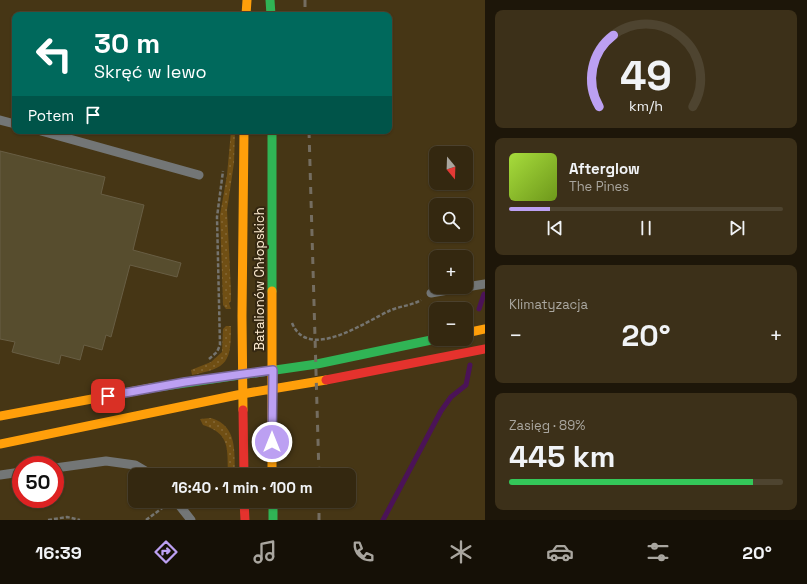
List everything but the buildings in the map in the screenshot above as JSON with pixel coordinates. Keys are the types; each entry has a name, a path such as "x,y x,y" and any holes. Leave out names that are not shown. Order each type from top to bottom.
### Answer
{"main road":[{"path":"246,12 247,0"},
{"path":"270,0 271,12"},
{"name":"Batalionów Chłopskich","path":"244,134 242,374 244,468"},
{"name":"Batalionów Chłopskich","path":"272,134 272,468"},
{"path":"473,332 485,329"},
{"path":"0,416 242,374 324,362 429,340"},
{"path":"0,444 242,394 318,382 485,349"},
{"path":"244,508 245,520"},
{"path":"273,508 273,520"}],"lane":[{"path":"0,120 12,123"},
{"path":"52,134 199,175"},
{"path":"473,286 485,284"},
{"path":"64,467 106,461 135,465 140,468"},
{"path":"0,475 12,473"},
{"path":"182,508 191,520"}],"path":[{"path":"205,360 210,359 217,352 220,345 217,217 224,168"},
{"path":"289,318 294,330 305,338 315,340 327,339 339,335 391,310 414,304 429,294"},
{"path":"146,520 163,508"},
{"path":"48,520 67,517 80,520"}],"shaded area":[{"path":"231,134 235,134 234,163 227,210 231,291 231,301 229,303 231,309 226,309 223,305 220,215 227,175"},
{"path":"226,326 231,326 231,338 230,348 225,361 220,366 213,369 192,375 191,370 211,362 222,352 223,329"},
{"path":"211,418 220,422 226,427 233,441 235,468 228,468 227,450 223,438 219,433 203,425 200,419"}],"waterway":[{"path":"479,309 484,294"},
{"path":"383,520 441,411 451,397 466,385 470,365"}],"railway":[{"path":"305,0 305,12"},
{"path":"309,134 319,468"},
{"path":"319,508 319,520"}],"traffic: fast":[{"path":"270,0 271,12"},
{"path":"272,134 272,291"},
{"path":"151,388 317,364 429,340"},
{"path":"273,508 273,520"}],"traffic: slow":[{"path":"246,12 247,0"},
{"path":"243,410 242,316 244,134"},
{"path":"272,291 272,468"},
{"path":"473,332 485,329"},
{"path":"0,444 242,394 326,380"},
{"path":"0,416 151,388"}],"traffic: jam":[{"path":"326,380 485,349"},
{"path":"243,410 244,468"},
{"path":"244,508 245,520"}],"route":[{"path":"108,396 185,382 273,370 272,442"}]}
